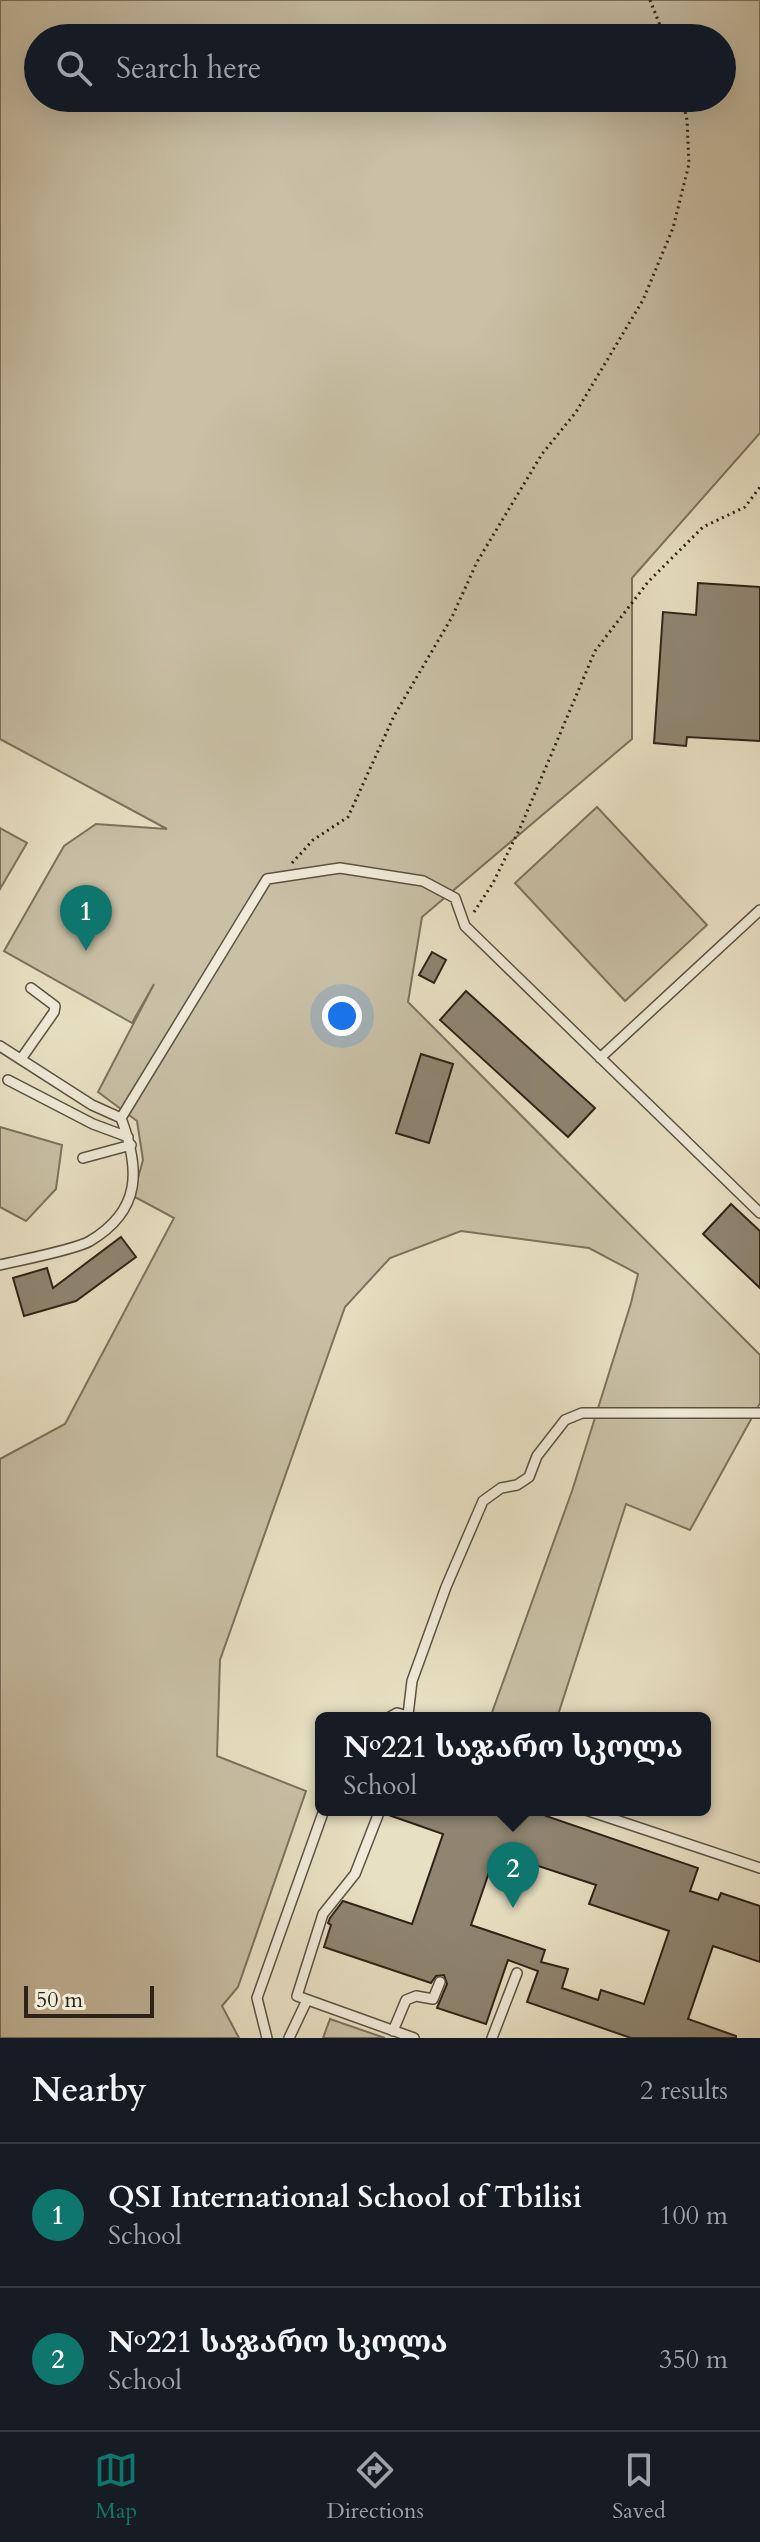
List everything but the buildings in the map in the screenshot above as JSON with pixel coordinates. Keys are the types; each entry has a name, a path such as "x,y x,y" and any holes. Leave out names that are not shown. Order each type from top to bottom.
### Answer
{"lane":[{"path":"121,1118 267,879 340,868 423,881 455,898 465,926 760,1213"},
{"path":"600,1058 760,910"},
{"path":"21,1059 55,1006 31,988"},
{"path":"0,1046 92,1105 121,1118 135,1164 126,1212 89,1242 0,1265"},
{"path":"8,1080 130,1141"},
{"path":"83,1158 130,1141"},
{"path":"411,1712 412,1681 446,1587 483,1501 501,1488 517,1485 529,1477 537,1456 565,1420 582,1413 760,1413"},
{"path":"267,2038 257,1998 322,1816"},
{"path":"378,1816 355,1874 323,1914 297,1992 299,1998 414,2038"},
{"path":"604,1816 760,1868"},
{"path":"492,2038 517,1973"},
{"path":"393,2031 400,2008 406,2000 416,1996 433,1999 440,1982"},
{"path":"289,2038 307,2000"}],"path":[{"path":"650,0 659,24"},
{"path":"290,865 313,840 348,817 394,716 452,617 477,562 542,454 583,401 643,300 673,228 689,164 685,112"},
{"path":"465,926 493,883 521,826 595,651 648,582 703,527 745,507 760,487"}],"shaded area":[{"path":"0,0 760,0 760,433 632,578 632,739 422,917 408,1002 760,1355 760,1403 690,1530 626,1504 559,1712 492,1712 572,1491 638,1274 589,1248 461,1231 390,1258 345,1307 220,1660 217,1756 306,1791 238,1987 222,2006 239,2038 0,2038 0,1459 65,1424 174,1218 133,1196 143,1160 137,1121 98,1092 154,984 132,1023 4,951 64,846 96,824 167,829 0,739"},
{"path":"597,807 707,925 625,1001 515,883"},
{"path":"0,828 27,843 0,889"},
{"path":"0,1127 62,1145 56,1189 26,1221 0,1207"},
{"path":"330,2019 385,2038 323,2038"}],"place":[{"name":"QSI International School of Tbilisi","path":"86,951"},
{"name":"№221 საჯარო სკოლა","path":"513,1908"}]}
